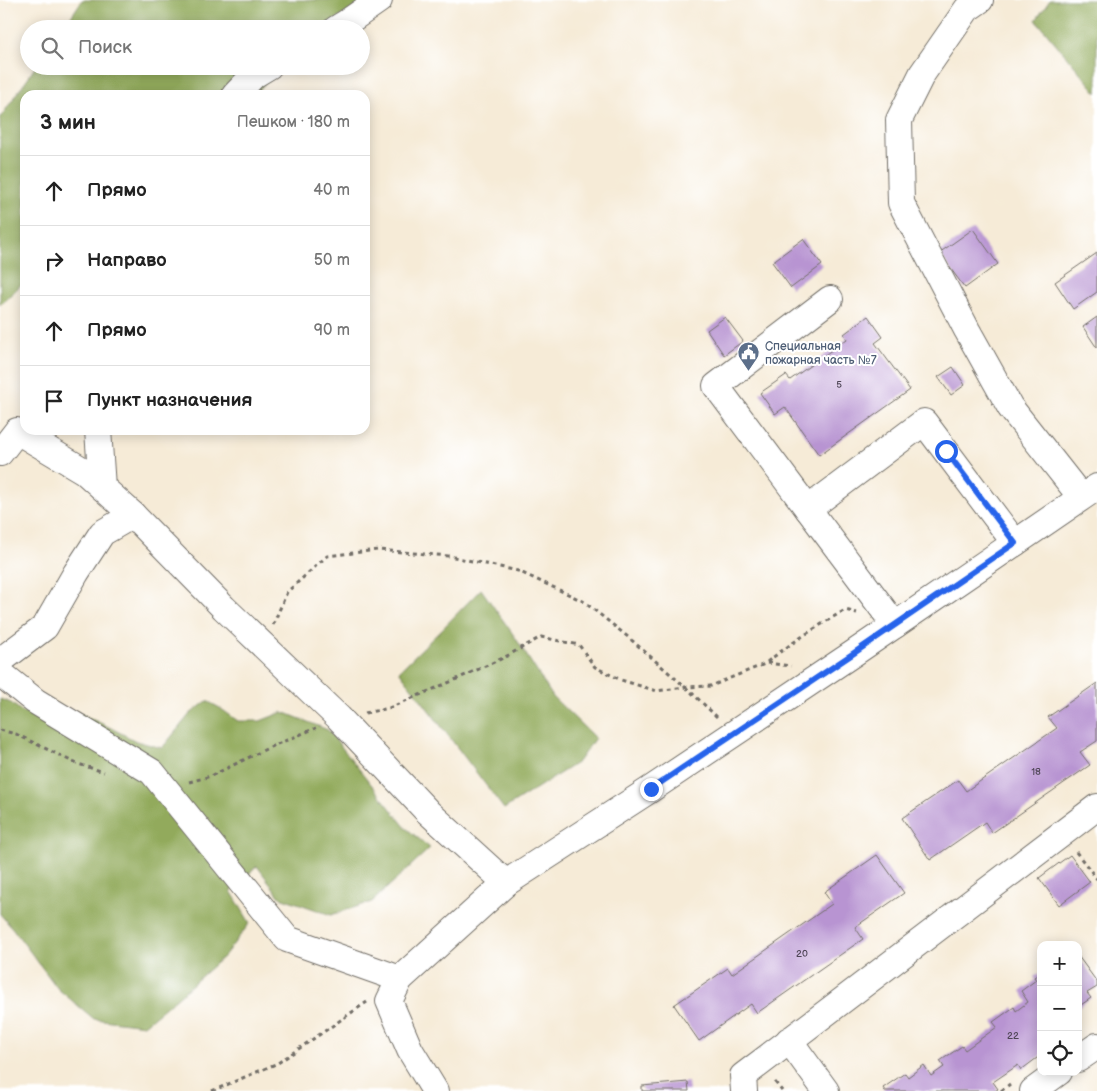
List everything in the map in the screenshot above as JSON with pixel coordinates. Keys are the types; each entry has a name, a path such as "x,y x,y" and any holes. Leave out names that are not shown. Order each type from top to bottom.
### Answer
{"lane":[{"path":"350,20 379,0"},
{"path":"435,1091 410,1050 389,1001 400,979 506,883 734,733 1089,492 1010,407 967,330 901,203 900,120 922,74 967,9 980,0"},
{"path":"240,90 256,75"},
{"path":"830,299 716,386 895,625"},
{"path":"808,509 924,422 1015,543"},
{"path":"0,453 17,431 20,433"},
{"path":"24,435 84,471 133,515 224,608 339,718 428,812 506,883"},
{"path":"98,435 102,487"},
{"path":"0,661 45,627 102,532 133,515"},
{"path":"0,673 35,701 152,772 288,939 400,979"},
{"path":"744,1091 743,1076 1097,807"},
{"path":"789,1040 826,1091"},
{"path":"1082,1056 1097,1046"},
{"path":"1033,1091 1054,1076"}],"path":[{"path":"264,646 287,592 327,556 378,550 449,556 518,571 583,601 628,637 734,733"},
{"path":"166,790 211,776 270,747 339,718 389,708 505,657 542,637 579,645 595,667 621,680 657,691 711,686 767,663 827,620 845,610 859,614"},
{"path":"767,663 797,667"},
{"path":"0,730 16,734 75,763 110,774"},
{"path":"1062,833 1097,879"},
{"path":"212,1091 278,1063 368,1002"}],"green space":[{"path":"82,0 367,0 336,20 69,20"},
{"path":"1050,0 1097,0 1097,93 1036,20"},
{"path":"30,75 272,75 259,90 20,90 20,286 0,305 0,118"},
{"path":"481,589 515,637 553,697 595,738 578,762 504,809 399,671"},
{"path":"0,699 11,703 24,713 32,705 77,712 136,741 162,748 190,714 207,701 238,721 260,721 283,712 328,730 406,828 430,848 372,902 331,915 280,897 257,866 231,891 250,923 224,956 144,1025 94,1019 58,989 0,914"}],"building":[{"path":"973,229 998,264 965,288 939,253"},
{"path":"803,239 822,265 791,288 772,262"},
{"path":"1097,253 1097,292 1073,309 1055,282"},
{"path":"868,316 883,337 875,343 910,390 819,455 785,407 775,414 760,393 786,375 790,380 847,339 844,334"},
{"path":"725,317 743,341 724,355 707,330"},
{"path":"1097,317 1097,348 1083,327"},
{"path":"953,367 965,385 951,395 938,377"},
{"path":"1097,683 1097,741 1080,752 1090,765 992,833 985,822 930,860 902,818 958,780 966,791 1057,728 1048,717"},
{"path":"877,855 904,893 855,927 863,939 757,1013 751,1004 699,1041 674,1005 728,968 732,974 832,904 824,892"},
{"path":"1070,855 1090,882 1059,905 1039,878"},
{"path":"1082,961 1097,982 1097,987 1087,993 1091,998 1082,1004"},
{"path":"1037,975 1037,1058 1021,1070 1018,1065 993,1082 998,1089 995,1091 885,1091 883,1088 905,1073 908,1077 924,1065 931,1076 944,1067 940,1061 962,1046 965,1050 997,1027 993,1022 1014,1007 1016,1011 1028,1002 1021,991 1036,980 1034,977"},
{"path":"688,1082 689,1091 642,1091 642,1086"}],"place":[{"name":"Специальная пожарная часть №7","path":"749,372"}],"route":[{"path":"651,789 1015,543 946,451"}]}
